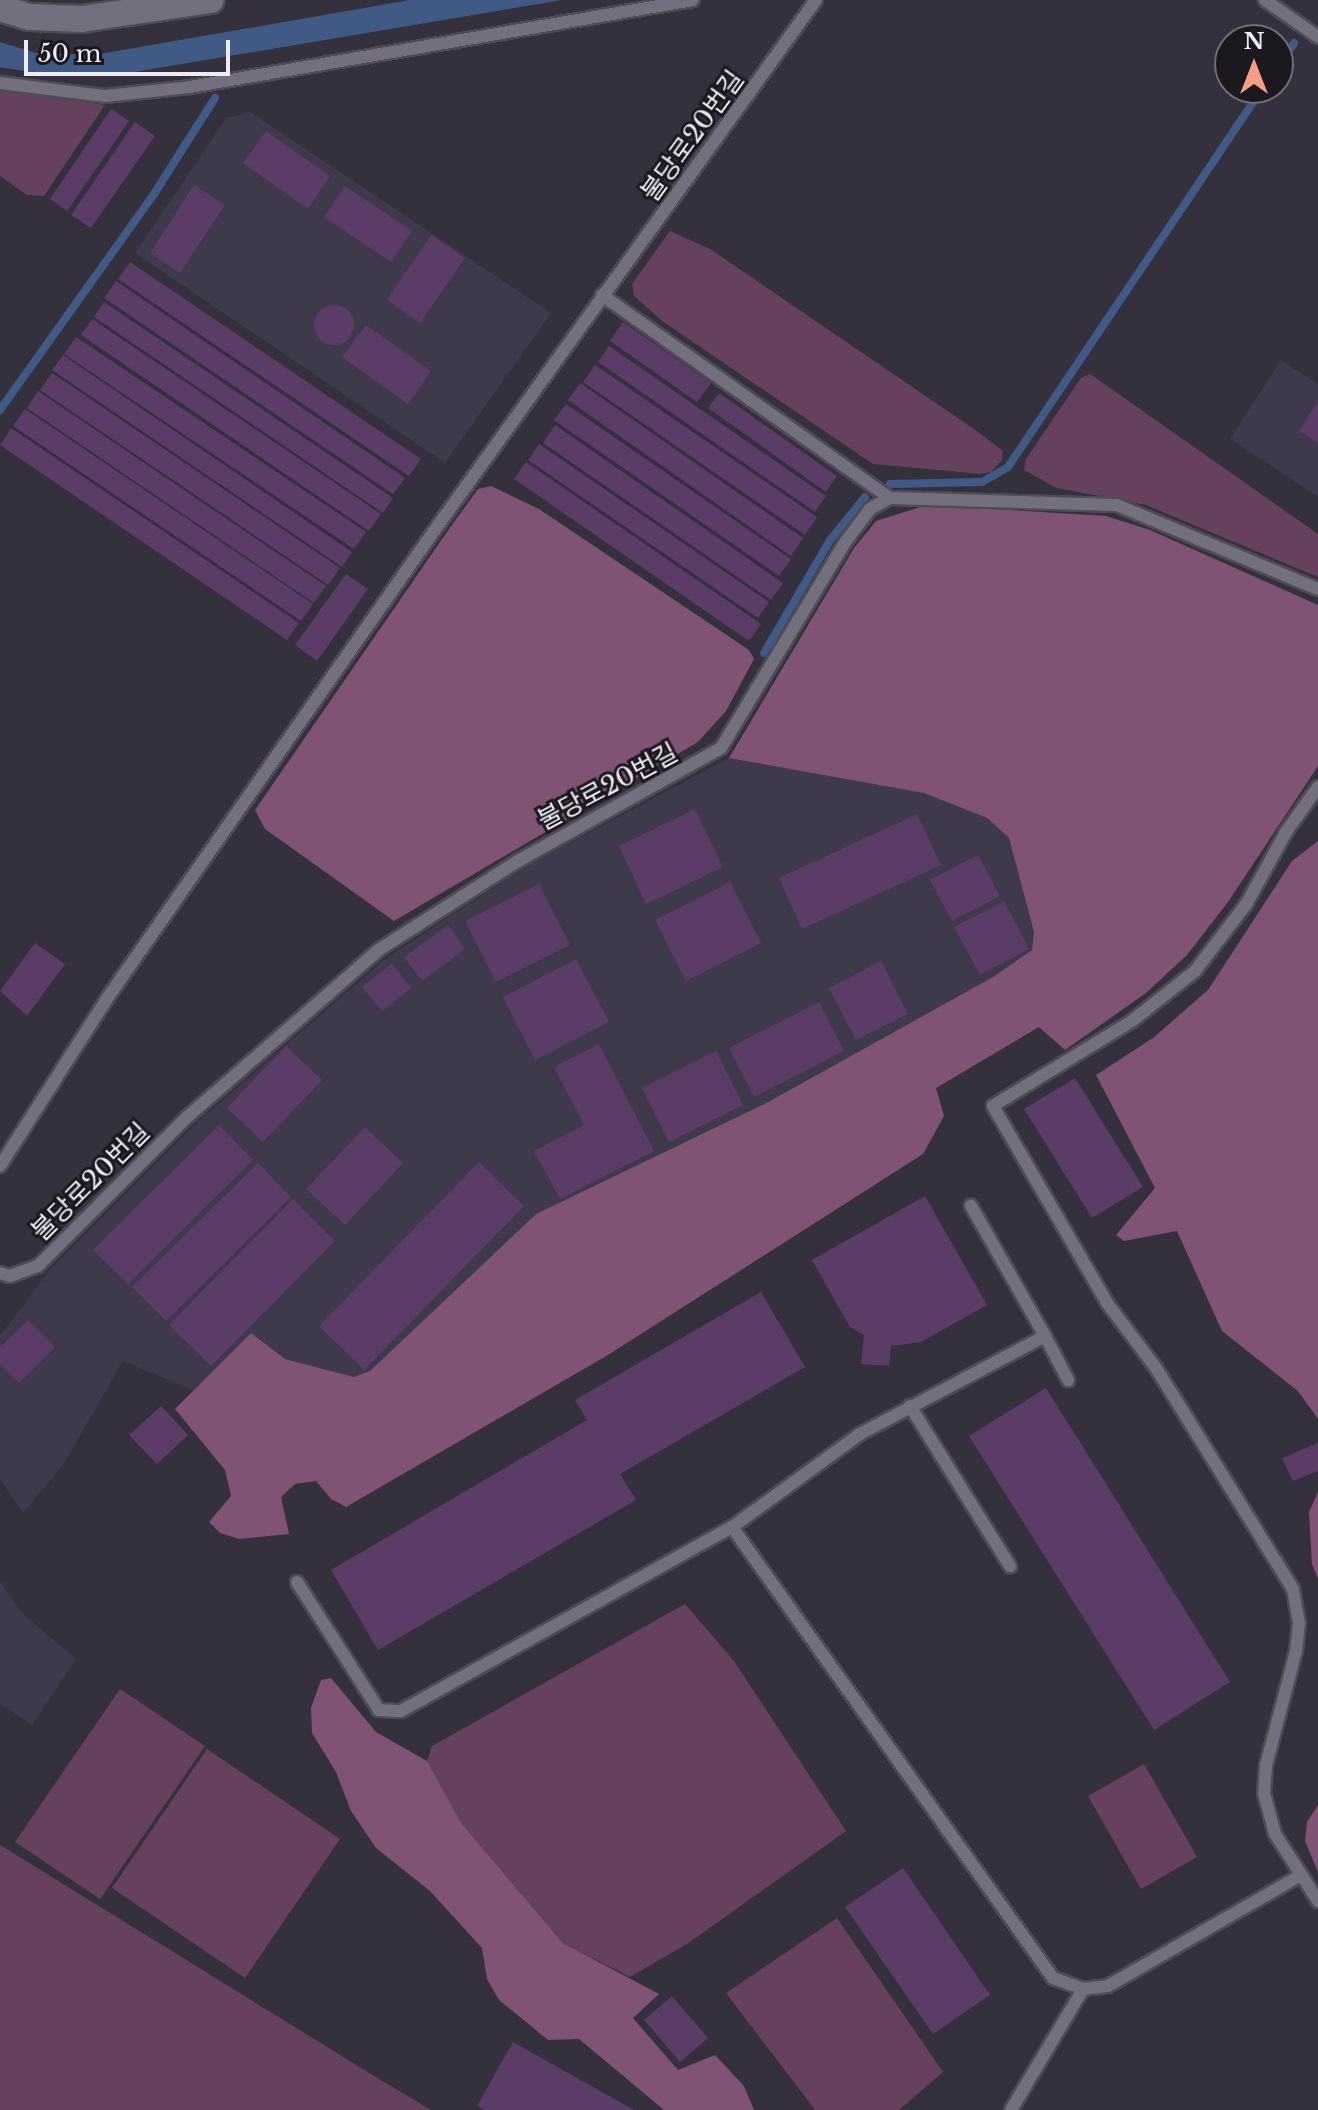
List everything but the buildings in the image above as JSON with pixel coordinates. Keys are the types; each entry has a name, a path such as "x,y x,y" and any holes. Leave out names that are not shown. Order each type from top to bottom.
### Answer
{"street":[{"path":"0,8 30,17 82,19 211,0"}],"lane":[{"path":"0,83 105,96 190,87 693,0"},
{"name":"불당로20번길","path":"0,1166 115,987 602,295 816,0"},
{"path":"1265,0 1318,37"},
{"path":"602,295 890,498 1117,505 1318,589"},
{"name":"불당로20번길","path":"5,1275 38,1266 186,1118 380,949 518,861 721,748 846,541 870,509 890,498"},
{"path":"1318,787 1286,832 1247,903 1195,971 1132,1021 993,1106 1107,1303 1156,1368 1293,1589 1299,1623 1296,1651 1266,1765 1264,1793 1275,1834 1299,1876 1318,1901"},
{"path":"971,1206 1068,1380"},
{"path":"297,1582 379,1710 401,1711 732,1527 860,1434 1045,1336"},
{"path":"910,1406 1010,1566"},
{"path":"732,1527 1053,1978 1083,1989 1108,1986 1299,1876"},
{"path":"1011,2110 1083,1989"}],"shaded area":[{"path":"0,90 105,105 44,196 27,195 0,176"},
{"path":"250,112 551,313 445,463 135,253 226,118"},
{"path":"670,231 710,249 974,429 1003,451 1002,460 991,472 980,474 873,464 662,321 634,296 632,284"},
{"path":"1281,360 1318,384 1318,497 1230,439"},
{"path":"1090,374 1318,534 1318,577 1146,505 1057,488 1024,470 1026,459 1081,378"},
{"path":"491,486 539,509 749,650 754,659 726,711 698,742 394,921 265,829 255,810 478,489"},
{"path":"927,505 1106,516 1150,530 1318,605 1318,766 1228,902 1187,955 1146,993 1065,1050 1039,1027 936,1088 944,1116 923,1154 608,1355 346,1507 331,1499 316,1481 295,1484 281,1497 289,1534 239,1539 220,1533 209,1522 231,1496 225,1470 175,1409 251,1333 285,1359 354,1377 370,1371 536,1214 768,1102 993,977 1032,950 1034,932 1009,838 987,818 924,793 729,758 854,548 876,521"},
{"path":"729,758 924,793 987,818 1009,838 1034,932 1032,950 993,977 767,1102 536,1214 370,1371 354,1377 285,1359 251,1333 193,1390 123,1361 63,1465 23,1513 0,1479 0,1336 49,1271 202,1118 386,958 530,864"},
{"path":"1318,841 1318,1419 1298,1391 1222,1331 1177,1231 1124,1241 1116,1235 1155,1188 1096,1075 1153,1038 1208,990 1292,861"},
{"path":"1318,1492 1318,1579 1312,1564 1309,1512"},
{"path":"0,1581 22,1613 76,1659 32,1725 0,1704"},
{"path":"685,1604 734,1661 846,1831 687,1944 630,1977 563,1943 462,1824 427,1761 432,1746"},
{"path":"331,1678 376,1732 427,1761 462,1824 563,1943 659,1994 633,2018 678,2070 715,2055 744,2086 754,2110 664,2110 579,2039 548,2040 499,2000 487,1979 482,1948 430,1891 376,1848 351,1811 336,1772 312,1733 311,1708 321,1680"},
{"path":"120,1689 205,1746 100,1899 15,1842"},
{"path":"207,1749 340,1839 245,1978 112,1888"},
{"path":"1144,1764 1197,1857 1141,1889 1088,1796"},
{"path":"1318,1805 1318,1872 1305,1841 1307,1822"},
{"path":"0,1845 374,2076 431,2110 0,2110"},
{"path":"837,1918 943,2072 899,2110 815,2110 726,1993"}],"water":[{"path":"410,0 562,0 111,76 48,75 0,67 0,42 36,53 94,55"}],"waterway":[{"path":"0,410 154,194 215,98"},
{"path":"890,484 982,482 1008,467 1252,104"},
{"path":"764,653 831,539 865,497"}]}
